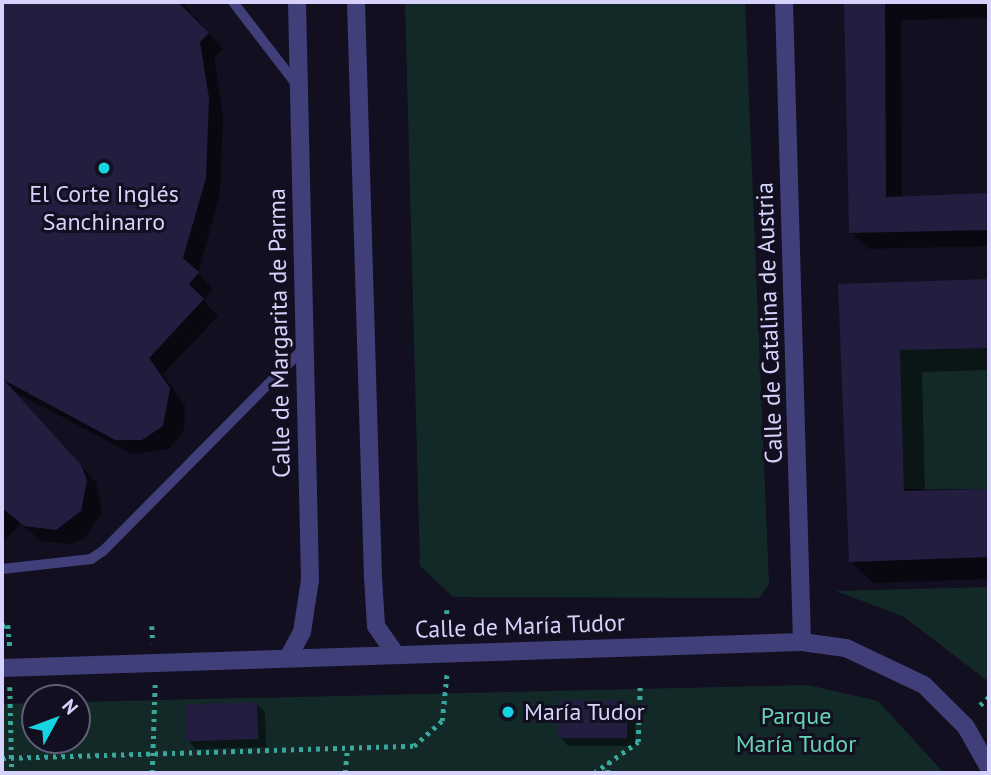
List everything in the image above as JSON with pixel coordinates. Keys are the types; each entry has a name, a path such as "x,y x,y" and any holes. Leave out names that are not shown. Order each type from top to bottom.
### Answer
{"street":[{"name":"Calle de Margarita de Parma","path":"288,659 302,632 310,580 297,2"},
{"path":"356,2 376,626 396,655"},
{"name":"Calle de Catalina de Austria","path":"784,2 802,642"},
{"name":"Calle de María Tudor","path":"7,668 802,642 846,648 924,685 966,727 989,768"}],"lane":[{"path":"233,2 297,85"},
{"path":"2,569 91,559 103,551 303,349"}],"path":[{"path":"2,758 11,760 347,751 414,746 442,722 447,654"},
{"path":"152,773 155,664"},
{"path":"7,668 12,773"},
{"path":"594,773 638,742 640,684"},
{"path":"980,705 989,697"},
{"path":"345,773 347,751"},
{"path":"607,773 609,762"}],"green space":[{"path":"405,2 745,2 769,585 759,598 453,597 420,566"},
{"path":"900,348 989,348 989,489 900,489"},
{"path":"989,587 989,682 904,617 836,591"},
{"name":"Parque María Tudor","path":"808,685 878,701 944,773 2,773 2,704 21,703 21,754 91,754 91,702"}],"building":[{"name":"El Corte Inglés Sanchinarro","path":"2,2 178,2 209,33 200,42 209,98 206,178 183,258 199,272 189,284 204,299 149,358 170,388 163,426 142,440 115,440 4,380 81,465 87,480 81,511 56,530 24,526 2,508"},
{"path":"844,2 885,2 886,197 989,193 989,230 849,233"},
{"path":"989,279 989,348 900,350 904,491 989,489 989,557 849,562 838,284"},
{"path":"557,700 627,700 627,738 557,738"},
{"path":"257,702 258,739 186,741 185,705"}],"place":[{"name":"El Corte Inglés Sanchinarro","path":"104,168"},
{"name":"María Tudor","path":"508,712"}]}
